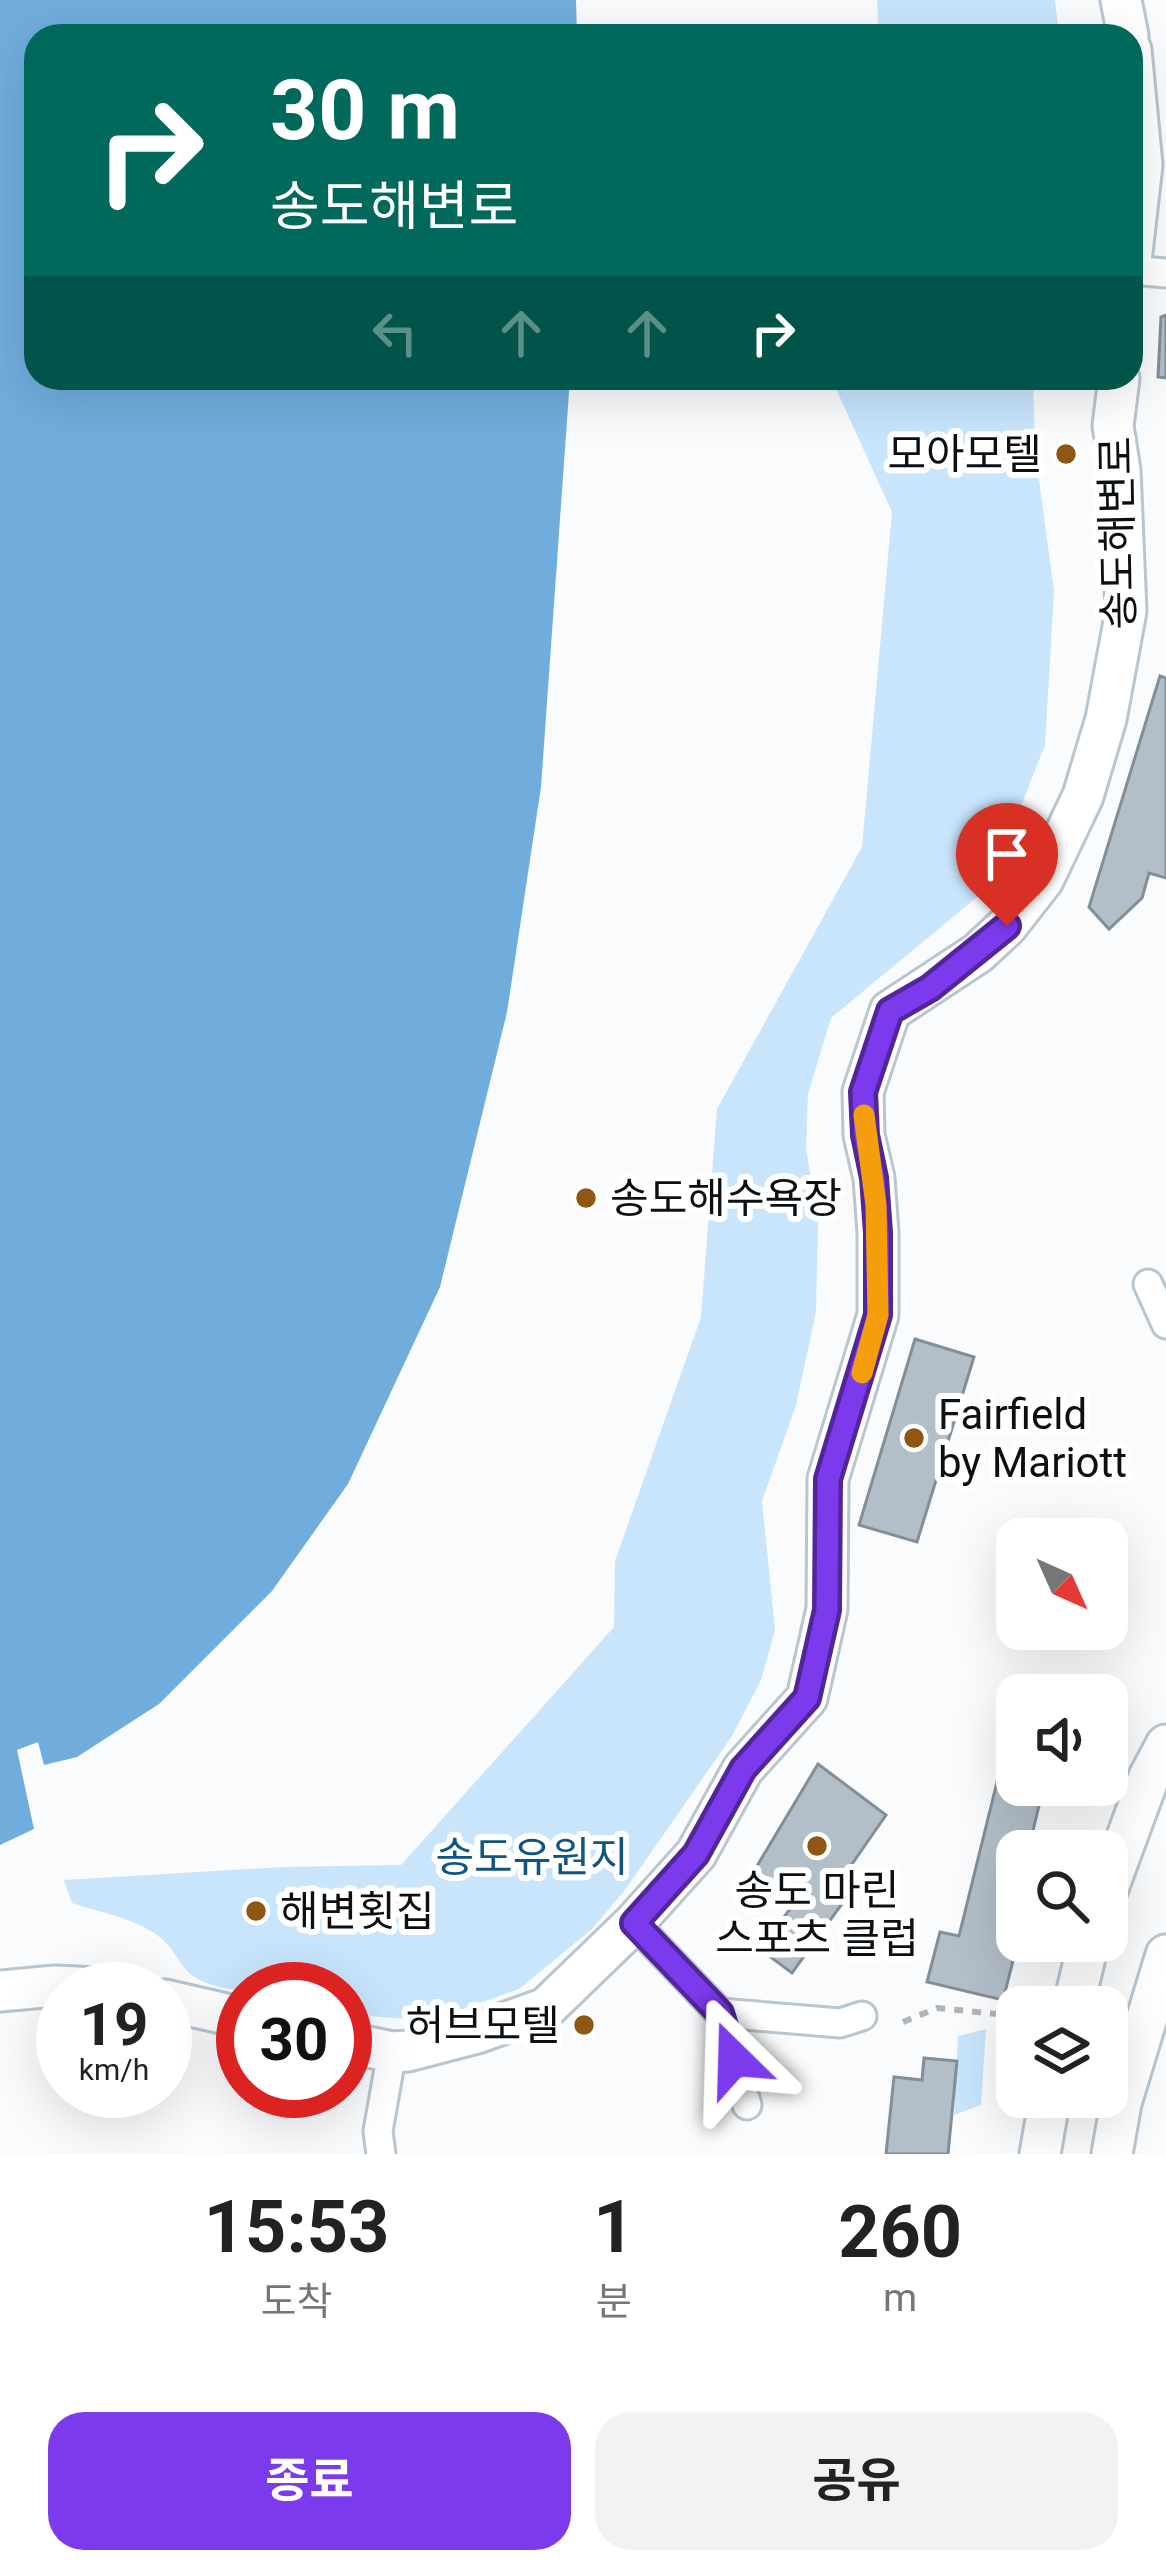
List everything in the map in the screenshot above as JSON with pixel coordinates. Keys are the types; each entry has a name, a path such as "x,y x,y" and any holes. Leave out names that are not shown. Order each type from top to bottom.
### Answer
{"street":[{"name":"송도해변로","path":"372,2048 392,2052 477,2033 546,2008 634,1923 696,1854 743,1769 807,1698 827,1610 828,1479 878,1315 878,1233 863,1092 890,1011 946,976 1007,926 1043,880 1083,796 1106,719 1126,611 1120,470 1113,426 1118,390"},
{"path":"1148,1284 1166,1324"},
{"path":"1128,1836 1166,1745"},
{"path":"634,1923 720,2013 747,2105"},
{"path":"1112,2154 1121,2103 1166,1955"},
{"path":"0,1991 36,1988"},
{"path":"720,2013 840,2023 862,2016"},
{"path":"381,2154 378,2132 392,2052"},
{"path":"1040,2154 1046,2118"}],"path":[{"path":"903,2022 937,2008 996,2014"}],"green space":[{"path":"877,0 1055,0 1058,24 878,24"},
{"name":"송도유원지","path":"836,390 1033,390 1035,450 1054,591 1045,745 989,887 831,1018 808,1094 806,1148 818,1223 816,1312 796,1405 762,1501 775,1630 761,1680 732,1736 625,1890 591,1930 519,1989 463,2009 407,2019 372,2016 372,1962 216,1962 213,1985 193,1975 192,1962 180,1962 147,1929 72,1903 64,1880 401,1865 614,1627 615,1561 701,1317 717,1109 862,847 892,512"},
{"path":"986,2029 981,2105 954,2115 958,2036"}],"water":[{"path":"0,0 576,0 577,24 24,24 24,390 569,390 541,787 507,1012 440,1287 348,1484 272,1591 159,1704 77,1757 44,1765 38,1742 17,1750 34,1829 0,1845"}],"building":[{"path":"1166,315 1166,378 1158,377 1161,317"},
{"path":"1160,676 1166,678 1166,878 1149,873 1142,898 1109,929 1089,907"},
{"path":"915,1339 974,1357 917,1542 859,1525"},
{"name":"송도 마린 스포츠 클럽","path":"818,1764 886,1815 834,1890 844,1901 792,1973 760,1949 790,1909 751,1876"},
{"path":"996,1786 996,1806 1039,1806 1033,1830 996,1830 996,1962 1013,1962 1007,1986 996,1986 996,1998 927,1982 940,1932 959,1936"},
{"path":"924,2058 957,2061 948,2154 886,2154 894,2077 922,2080"}],"slow traffic":[{"path":"862,1373 878,1315 878,1233 864,1115"}],"place":[{"name":"모아모텔","path":"1066,454"},
{"name":"송도해수욕장","path":"586,1198"},
{"name":"Fairfield by Mariott","path":"914,1438"},
{"name":"송도 마린 스포츠 클럽","path":"817,1846"},
{"name":"해변횟집","path":"256,1911"},
{"name":"허브모텔","path":"584,2025"}],"route":[{"path":"734,2059 720,2013 634,1923 696,1854 743,1769 807,1698 827,1610 828,1479 878,1315 878,1233 863,1092 890,1011 930,988 1007,926"}]}
